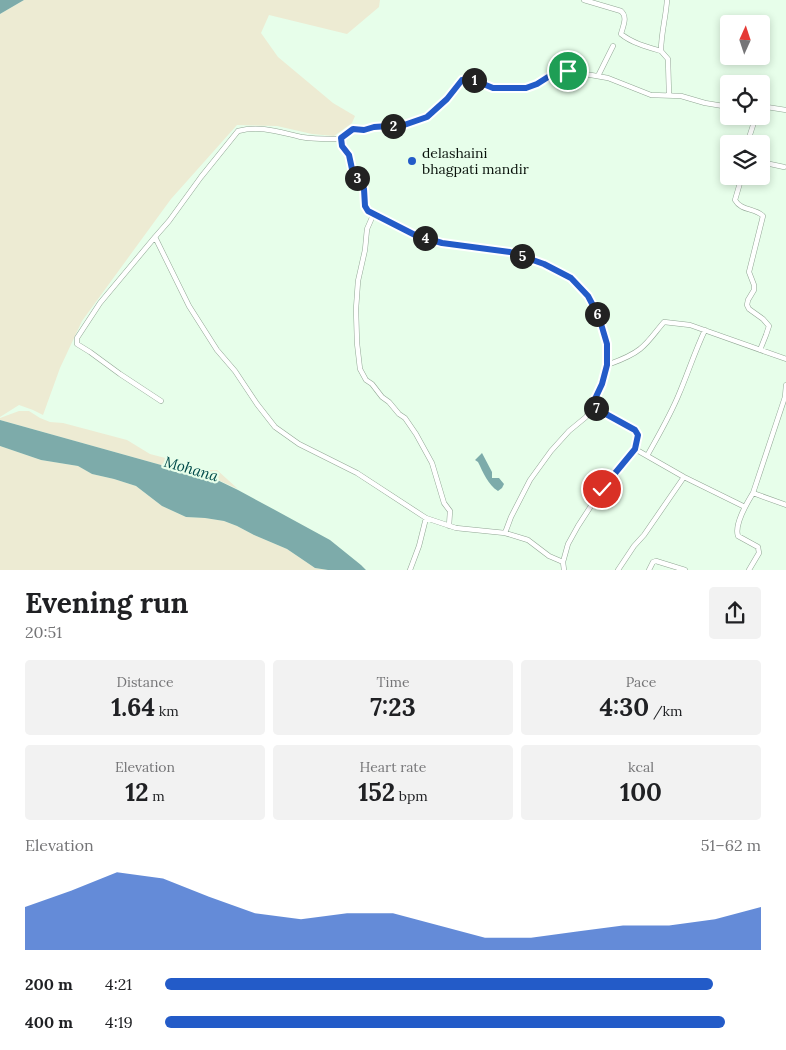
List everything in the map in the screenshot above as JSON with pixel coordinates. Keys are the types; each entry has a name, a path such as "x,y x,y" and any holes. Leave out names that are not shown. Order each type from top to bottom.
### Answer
{"street":[{"path":"584,0 621,11 625,17 621,34 633,41 661,50 668,59 669,95"},
{"path":"661,50 662,28 667,0"},
{"path":"598,76 613,46"},
{"path":"162,401 77,344 77,338 100,303 154,237 169,222 201,177 238,131 247,128 260,128 301,137 341,138 353,129 364,130 374,127 404,125 427,117 447,99 462,80 471,79 493,88 526,88 548,77 568,71 608,78 651,95 682,96 720,106"},
{"path":"770,107 786,110"},
{"path":"341,138 342,146 349,155 352,169 364,189 365,206 368,211 415,235 442,243 510,252 544,264 571,278 588,296 599,317 607,344 607,365 602,384 586,417 569,431 551,451 530,480 510,517 505,533"},
{"path":"770,164 784,167"},
{"path":"739,185 735,200 736,204 740,207 760,212 763,216 749,272 754,290 747,305 748,309 763,318 769,326 760,350"},
{"path":"374,213 367,229 365,250 358,281 356,309 360,369 366,380 405,418 416,434 432,463 444,503 450,511 449,526"},
{"path":"154,237 190,306 217,350 235,371 275,427 299,444 357,473 426,518 449,526 505,533 528,540 549,556 563,562"},
{"path":"607,365 624,359 640,349 664,322 690,325 786,359"},
{"path":"646,456 679,396 705,330"},
{"path":"749,570 758,553 758,547 738,536 736,532 745,506 753,493 785,398 786,385"},
{"path":"564,570 563,562 568,544 602,489 635,449 638,435 635,430 595,408 594,401"},
{"path":"635,449 684,477 745,506"},
{"path":"618,570 684,477"},
{"path":"753,493 786,505"},
{"path":"410,570 419,546 426,518"},
{"path":"649,570 652,562 656,561 685,570"}],"shaded area":[{"path":"24,0 380,0 379,7 347,34 269,15 261,33 278,57 333,103 355,116 352,123 334,136 312,134 277,126 237,125 171,199 82,321 60,368 43,415 19,405 0,417 0,14"},
{"path":"19,411 29,411 50,422 63,423 127,440 150,454 199,470 217,470 238,489 209,476 179,470 0,420 0,418"},
{"path":"0,446 41,460 78,466 92,474 136,486 162,506 186,517 224,521 287,549 315,568 328,570 0,570"}],"water":[{"path":"0,0 24,0 0,14"},
{"path":"0,420 179,470 209,476 330,540 366,570 315,568 287,549 237,526 224,521 186,517 162,506 136,486 92,474 78,466 41,460 0,446"},
{"path":"482,453 492,472 492,478 499,478 504,484 498,491 489,482 475,460"}],"place":[{"name":"delashaini bhagpati mandir","path":"412,161"}],"route":[{"path":"568,71 548,77 526,88 493,88 471,79 462,80 447,99 427,117 404,125 374,127 364,130 353,129 341,138 342,146 349,155 352,169 364,189 365,206 368,211 415,235 442,243 510,252 544,264 571,278 588,296 599,317 607,344 607,365 602,384 594,401 595,408 635,430 638,435 635,449 602,489"}],"water label":[{"name":"Mohana","path":"191,469"}]}
